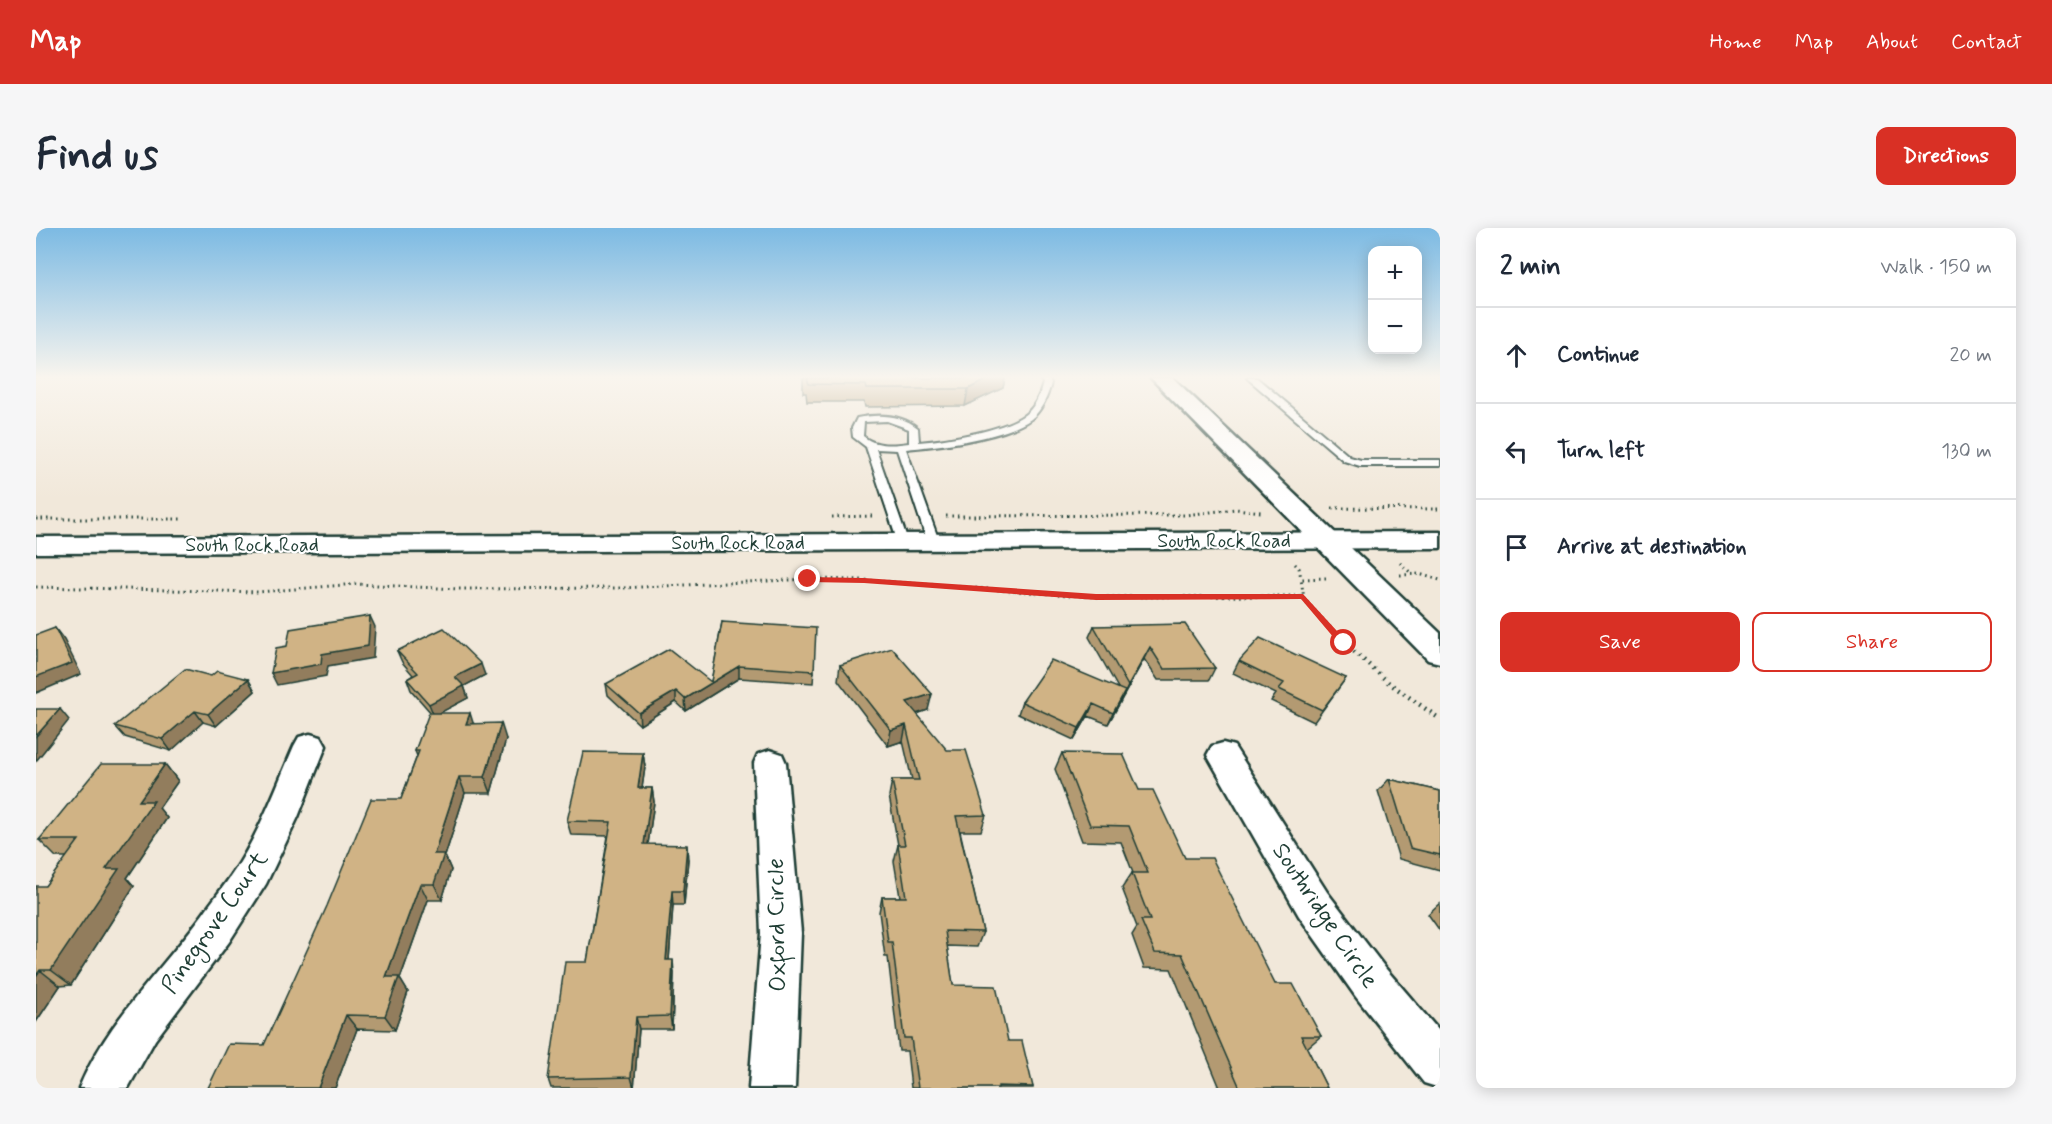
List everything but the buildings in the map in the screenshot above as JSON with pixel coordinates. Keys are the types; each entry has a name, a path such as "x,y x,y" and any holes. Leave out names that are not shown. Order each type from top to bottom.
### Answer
{"main road":[{"path":"1202,418 1440,652"},
{"name":"South Rock Road","path":"36,545 1440,540"}],"street":[{"name":"Pinegrove Court","path":"102,1088 140,1025 215,929 253,873 281,817 310,746"},
{"name":"Southridge Circle","path":"1223,755 1313,904 1371,983 1440,1067"},
{"name":"Oxford Circle","path":"770,763 781,933 772,1088"}],"lane":[{"path":"873,418 860,420 857,428 858,437 870,446 902,541"},
{"path":"891,418 898,419 913,428 914,445"},
{"path":"870,446 914,445 977,436 1010,427 1028,418"},
{"path":"1299,418 1347,459 1360,463 1440,463"},
{"path":"900,446 933,541"}],"path":[{"path":"1329,508 1440,509"},
{"path":"1299,568 1303,596 1344,643 1389,683 1440,719"},
{"path":"1391,575 1419,574 1440,580"},
{"path":"1301,579 1321,578"},
{"path":"36,588 258,592 356,584 458,589 632,588 808,579 864,580 1096,597 1303,596"}],"route":[{"path":"808,579 864,580 1096,597 1303,596 1344,643"}]}
